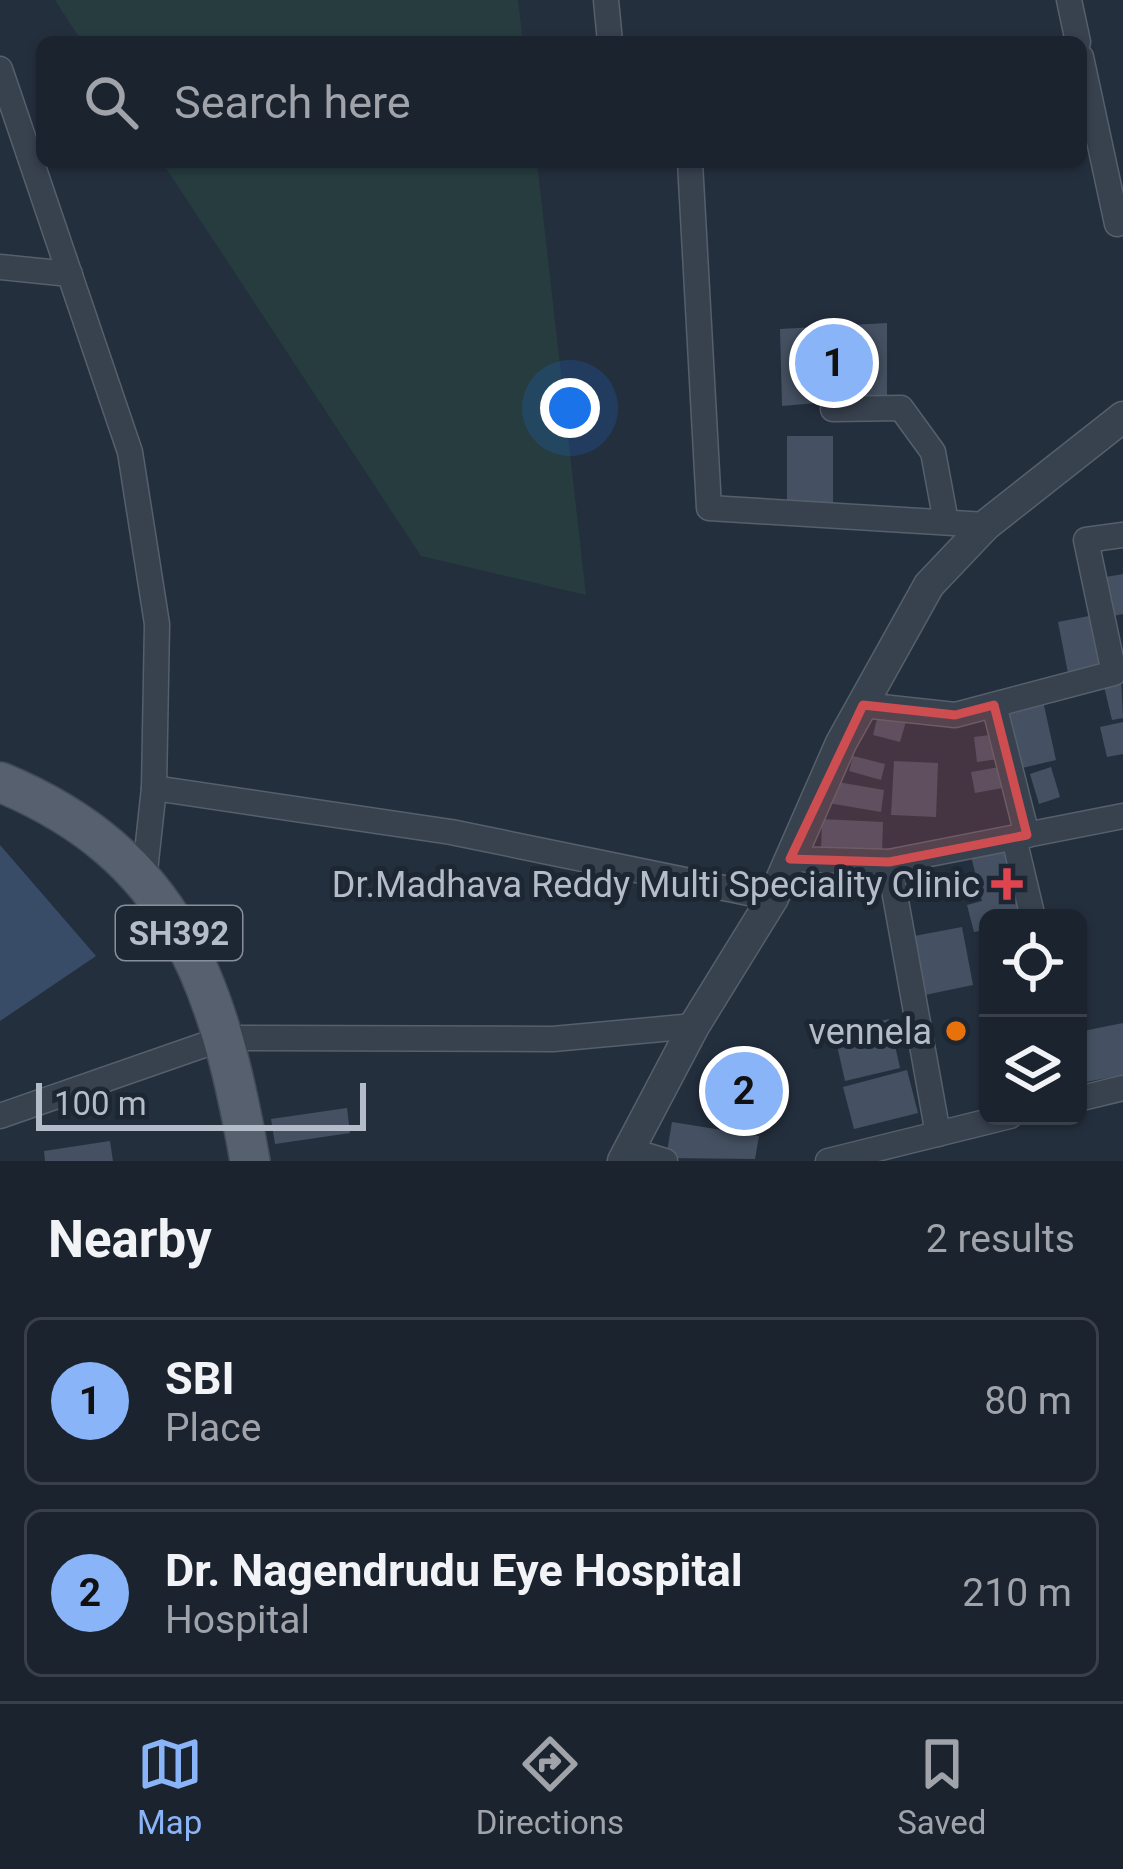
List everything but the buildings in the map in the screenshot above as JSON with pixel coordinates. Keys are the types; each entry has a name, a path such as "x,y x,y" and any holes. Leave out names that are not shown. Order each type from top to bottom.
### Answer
{"main road":[{"name":"SH392","path":"0,782 48,802 114,846 144,880 195,959 224,1038 250,1161"}],"street":[{"path":"606,0 609,36"},
{"path":"1069,0 1077,36"},
{"path":"0,69 9,122 70,274 130,452 157,624 154,788 144,880"},
{"path":"1087,76 1114,164 1118,224"},
{"path":"690,168 709,508 986,525"},
{"path":"0,267 70,274"},
{"path":"833,409 901,408 933,452 946,522"},
{"path":"665,1161 628,1156 694,1026 773,898 863,705 929,585 986,525 1123,417"},
{"path":"863,705 956,715 1114,673 1086,541 1123,535"},
{"path":"994,705 1032,909"},
{"path":"154,788 451,832 773,898"},
{"path":"790,859 889,862 1123,816"},
{"path":"889,862 938,1134"},
{"path":"0,1116 224,1038 553,1039 694,1026"},
{"path":"1087,1097 1123,1088"},
{"path":"828,1161 979,1124"}],"highlighted area":[{"path":"863,705 955,715 994,705 1027,835 889,862 790,859"}],"green space":[{"path":"55,0 518,0 522,36 78,36"},
{"path":"166,168 538,168 586,595 421,556"}],"water":[{"path":"0,845 96,956 0,1021"}],"place":[{"name":"SBI","path":"834,363"},
{"name":"Dr.Madhava Reddy Multi Speciality Clinic","path":"1007,884"},
{"name":"vennela","path":"956,1031"},
{"name":"Dr. Nagendrudu Eye Hospital","path":"744,1091"}]}
